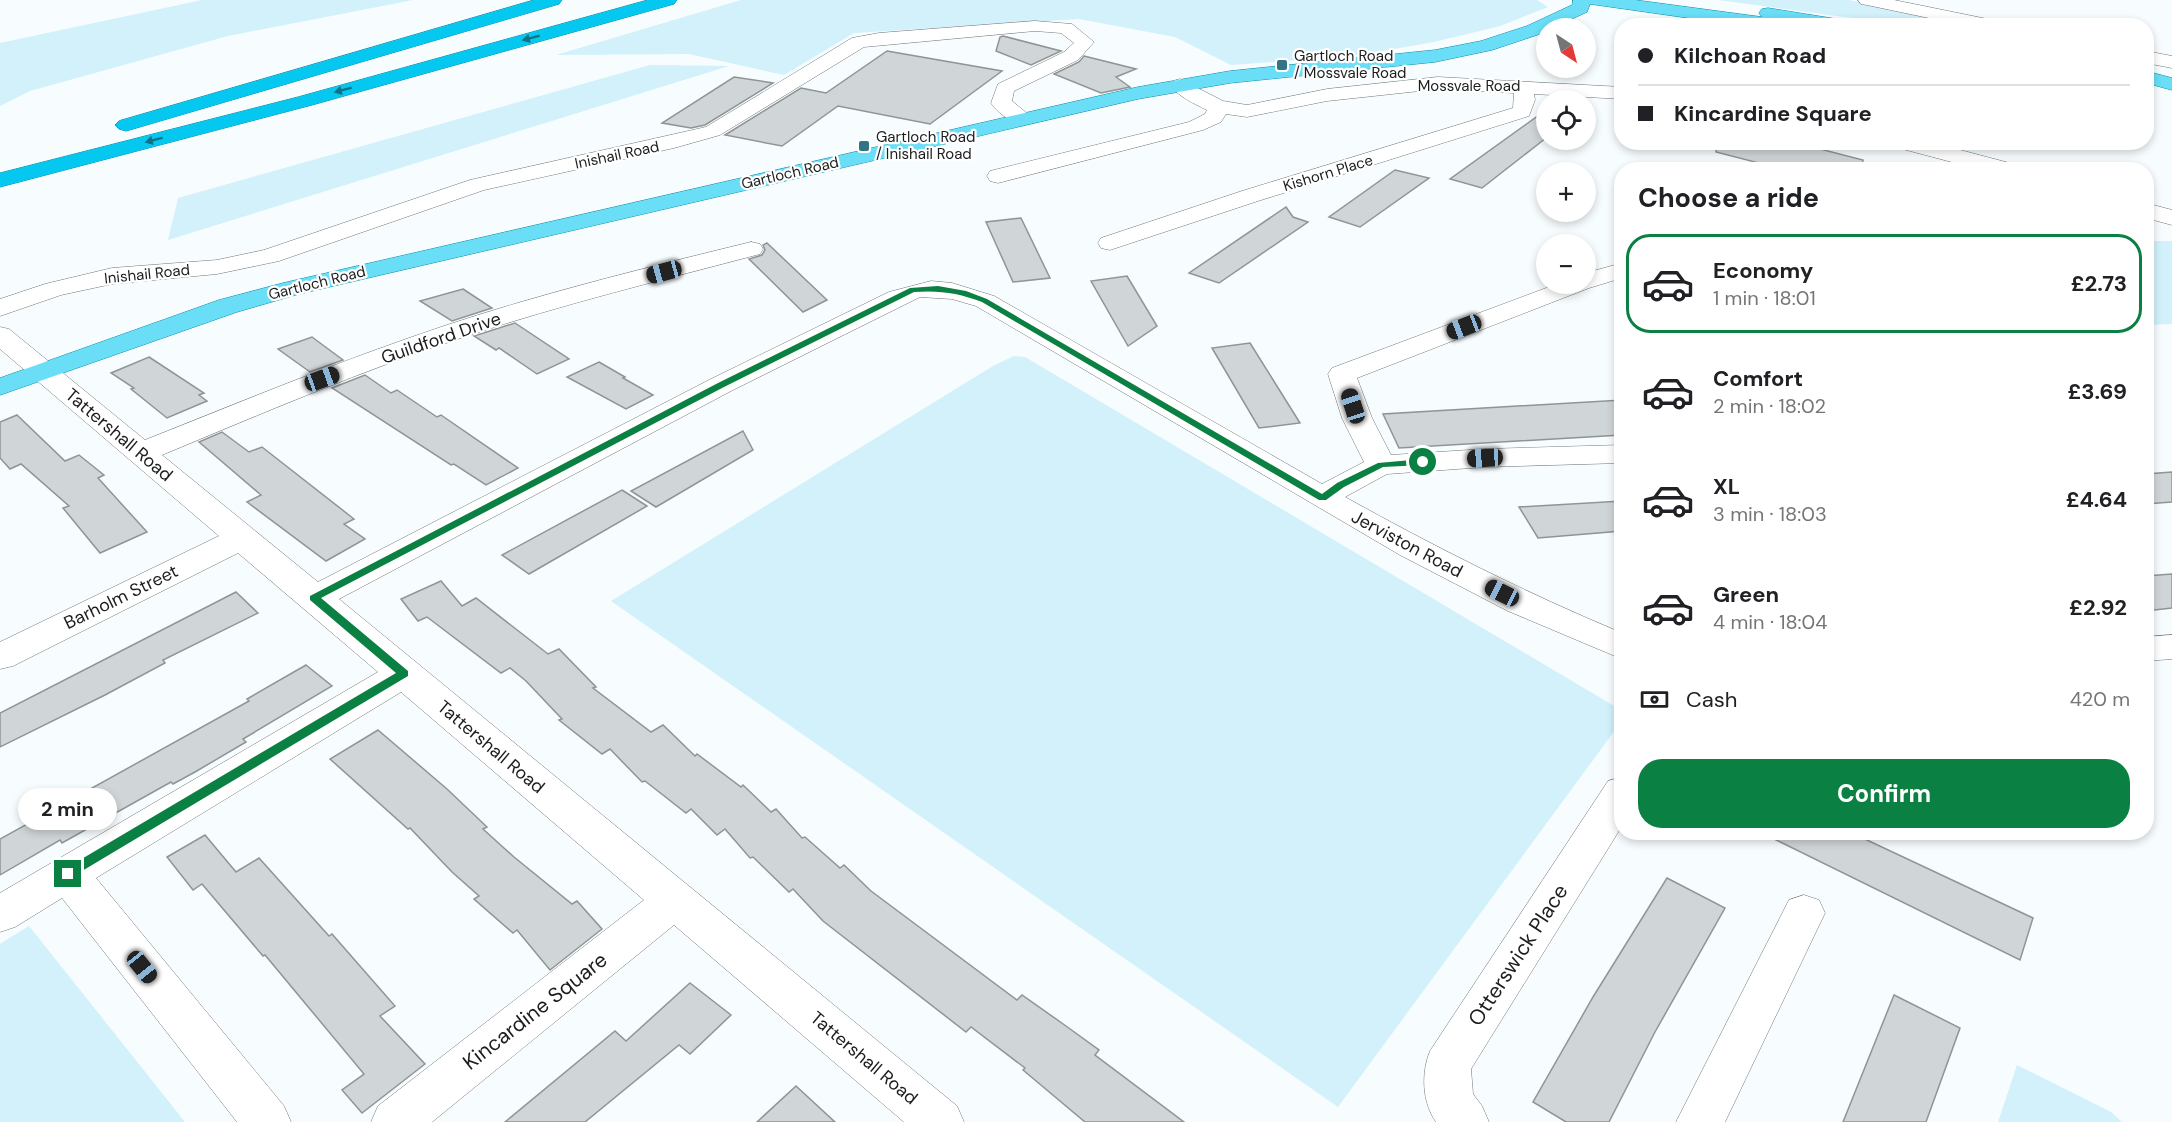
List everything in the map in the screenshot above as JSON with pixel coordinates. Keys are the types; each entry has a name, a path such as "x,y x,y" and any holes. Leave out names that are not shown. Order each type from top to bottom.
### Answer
{"highway":[{"path":"112,128 553,0"},
{"path":"0,161 616,0"},
{"path":"0,180 305,100 668,0"},
{"path":"0,161 22,154"}],"main road":[{"name":"Gartloch Road","path":"0,387 228,306 292,288 1180,85 1223,78 1377,65 1452,53 1535,31 1581,9 1582,0"},
{"path":"1595,0 1729,18"},
{"path":"1662,0 1791,18"},
{"path":"2154,79 2172,84"},
{"path":"2154,87 2172,90"}],"street":[{"path":"1867,0 1957,18"},
{"name":"Inishail Road","path":"0,308 54,289 112,276 217,267 270,256 478,185 713,132 859,42 869,40 1035,26 1065,28 1085,42 1071,56 1005,88 1001,103 1024,119"},
{"path":"2154,59 2172,62"},
{"name":"Mossvale Road","path":"1180,85 1196,97 1218,107 1247,111 1327,95 1438,83 1614,92"},
{"name":"Kishorn Place","path":"1110,243 1250,196 1521,112 1525,100 1523,86"},
{"path":"998,176 1196,126 1214,118 1218,107"},
{"path":"1933,150 1979,162"},
{"path":"2154,212 2172,218"},
{"name":"Guildford Drive","path":"140,453 322,379 459,330 576,295 751,249"},
{"path":"1596,278 1614,272"},
{"name":"Jerviston Road","path":"314,598 721,385 913,290 938,288 964,293 985,301 1412,548 1520,603 1614,644"},
{"path":"1381,465 1357,418 1342,374 1553,294"},
{"name":"Tattershall Road","path":"0,335 940,1122"},
{"path":"1323,498 1341,485 1381,465 1485,458 1614,454"},
{"name":"Barholm Street","path":"0,657 242,538"},
{"path":"2154,648 2172,646"},
{"path":"0,914 404,673"},
{"name":"Otterswick Place","path":"1465,1122 1450,1102 1447,1066 1614,805"},
{"path":"68,874 267,1122"},
{"name":"Kincardine Square","path":"394,1122 675,900"},
{"path":"1700,1122 1804,913"}],"shaded area":[{"path":"202,0 413,0 228,36 30,91 0,106 0,43"},
{"path":"741,0 1537,0 1548,7 1500,26 1434,42 1354,56 1231,65 1175,37 1079,19 854,33 784,75 689,54 556,55"},
{"path":"1718,0 1849,0 1935,18 1852,18"},
{"path":"650,65 729,66 168,240 178,198"},
{"path":"2154,241 2172,241 2172,324 2154,325"},
{"path":"1014,356 1025,357 1614,706 1614,732 1338,1107 611,601 993,366"},
{"path":"29,926 185,1122 0,1122 0,944"},
{"path":"2017,1065 2111,1112 2122,1122 1998,1122"}],"building":[{"path":"1000,37 1061,51 1031,65 996,51"},
{"path":"887,51 1002,71 930,124 838,106 782,146 725,135 801,88 826,93"},
{"path":"1084,56 1136,69 1116,77 1130,87 1101,93 1054,74 1079,62"},
{"path":"734,77 773,83 705,125 691,128 662,123"},
{"path":"1536,117 1536,146 1482,188 1450,179"},
{"path":"1716,150 1824,150 1863,160 1863,162 1755,162 1716,152"},
{"path":"1395,170 1429,178 1360,227 1329,217"},
{"path":"1286,207 1293,217 1308,222 1219,283 1189,273"},
{"path":"1021,218 1050,278 1013,282 986,222"},
{"path":"767,243 827,300 803,312 749,259 762,255 765,250 763,245"},
{"path":"1127,276 1157,326 1128,346 1091,281"},
{"path":"463,289 492,308 452,321 420,301"},
{"path":"515,323 569,359 537,374 499,348 496,350 474,336"},
{"path":"312,337 343,360 310,372 278,349"},
{"path":"1250,343 1300,423 1259,428 1212,348"},
{"path":"149,357 204,393 199,395 207,401 167,418 131,389 134,388 111,373"},
{"path":"599,362 653,395 626,409 567,377"},
{"path":"365,375 391,393 397,390 437,417 441,415 518,468 486,485 332,388"},
{"path":"1614,400 1614,435 1399,448 1383,414"},
{"path":"17,415 65,461 79,455 104,475 98,478 147,532 100,553 63,508 69,506 21,464 10,469 0,458 0,422"},
{"path":"743,431 753,450 656,507 631,491"},
{"path":"222,432 249,452 262,447 354,519 344,524 365,539 326,561 247,502 261,495 199,442"},
{"path":"2172,472 2172,502 2154,503 2154,473"},
{"path":"622,490 647,506 529,574 502,555"},
{"path":"1614,501 1614,532 1538,538 1519,507"},
{"path":"2172,574 2172,608 2154,610 2154,575"},
{"path":"441,581 462,606 476,598 548,654 559,649 596,687 593,688 651,732 663,725 695,756 697,754 741,787 743,785 771,812 776,809 802,838 805,837 840,868 844,865 871,891 1017,1000 1022,995 1099,1050 1095,1055 1184,1122 1085,1122 1023,1070 1025,1068 971,1027 966,1032 823,921 793,889 789,892 753,857 750,858 725,829 717,835 691,809 686,813 645,781 642,782 610,749 602,754 559,720 562,719 526,681 510,668 501,673 427,617 418,621 401,599"},
{"path":"236,592 258,613 163,660 165,663 105,695 0,747 0,713"},
{"path":"306,665 332,686 243,739 246,742 195,772 173,784 171,782 62,843 60,840 0,875 0,839 249,701 247,699"},
{"path":"378,730 447,789 487,827 483,829 514,857 572,904 577,901 602,929 550,970 517,930 513,933 474,899 479,896 452,872 410,828 408,829 330,759"},
{"path":"205,835 236,872 259,858 329,936 332,934 395,1006 380,1016 425,1064 362,1113 342,1090 364,1074 265,955 263,956 202,884 193,890 167,857"},
{"path":"1776,840 1867,840 2033,918 2020,960"},
{"path":"1667,878 1725,908 1655,1032 1609,1122 1566,1122 1533,1102 1593,997"},
{"path":"690,983 731,1015 690,1054 679,1045 585,1122 505,1122 615,1031 626,1041"},
{"path":"1894,995 1960,1028 1926,1122 1843,1122"},
{"path":"796,1086 835,1122 757,1122"}],"place":[{"name":"Gartloch Road / Mossvale Road","path":"1282,65"},
{"name":"Gartloch Road / Inishail Road","path":"864,146"}],"route":[{"path":"68,874 404,673 314,598 721,385 913,290 938,288 964,293 985,301 1323,498 1341,485 1381,465 1423,462"}]}
